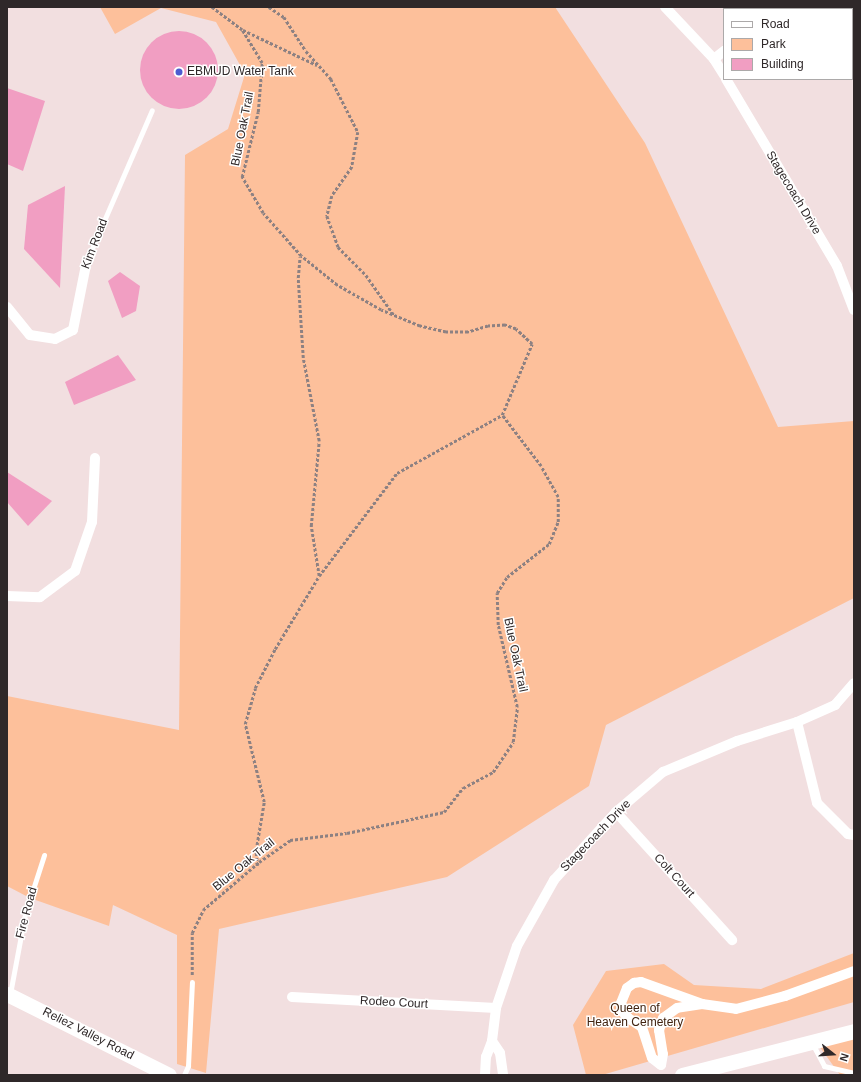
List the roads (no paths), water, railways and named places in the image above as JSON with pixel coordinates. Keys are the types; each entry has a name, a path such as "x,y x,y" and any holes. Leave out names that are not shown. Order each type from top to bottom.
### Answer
{"main road":[{"name":"Reliez Valley Road","path":"8,994 169,1075"},
{"path":"682,1075 811,1040 854,1031"}],"street":[{"path":"665,7 714,59 723,73"},
{"path":"714,59 723,52"},
{"name":"Stagecoach Drive","path":"727,80 837,266 854,310"},
{"name":"Kim Road","path":"7,307 30,335 55,339 73,330 87,260"},
{"path":"7,596 40,597 75,571 92,522 95,458"},
{"name":"Stagecoach Drive","path":"485,1075 486,1057 492,1041 496,1008 517,946 554,880 616,812 663,772 737,741 797,722 835,705 854,683"},
{"path":"797,722 817,803 848,834 854,835"},
{"name":"Colt Court","path":"616,812 732,940"},
{"path":"662,1070 652,1058 642,1027 628,1018 622,1011 621,1003 623,994 634,982 649,983 702,1004 736,1009 785,996 854,971"},
{"name":"Rodeo Court","path":"292,997 496,1008"},
{"path":"662,1070 663,1054 660,1023 667,1013 677,1008 702,1004"},
{"path":"642,1027 660,1023"},
{"path":"492,1041 500,1053 503,1075"}],"lane":[{"name":"Kim Road","path":"87,260 152,110"},
{"name":"Fire Road","path":"8,994 25,914 44,855"},
{"path":"184,1075 188,1066 192,982"},
{"path":"811,1040 824,1066 854,1073"}],"place":[{"name":"EBMUD Water Tank","path":"179,72"}],"park label":[{"name":"Queen of Heaven Cemetery","path":"635,1016"}]}
